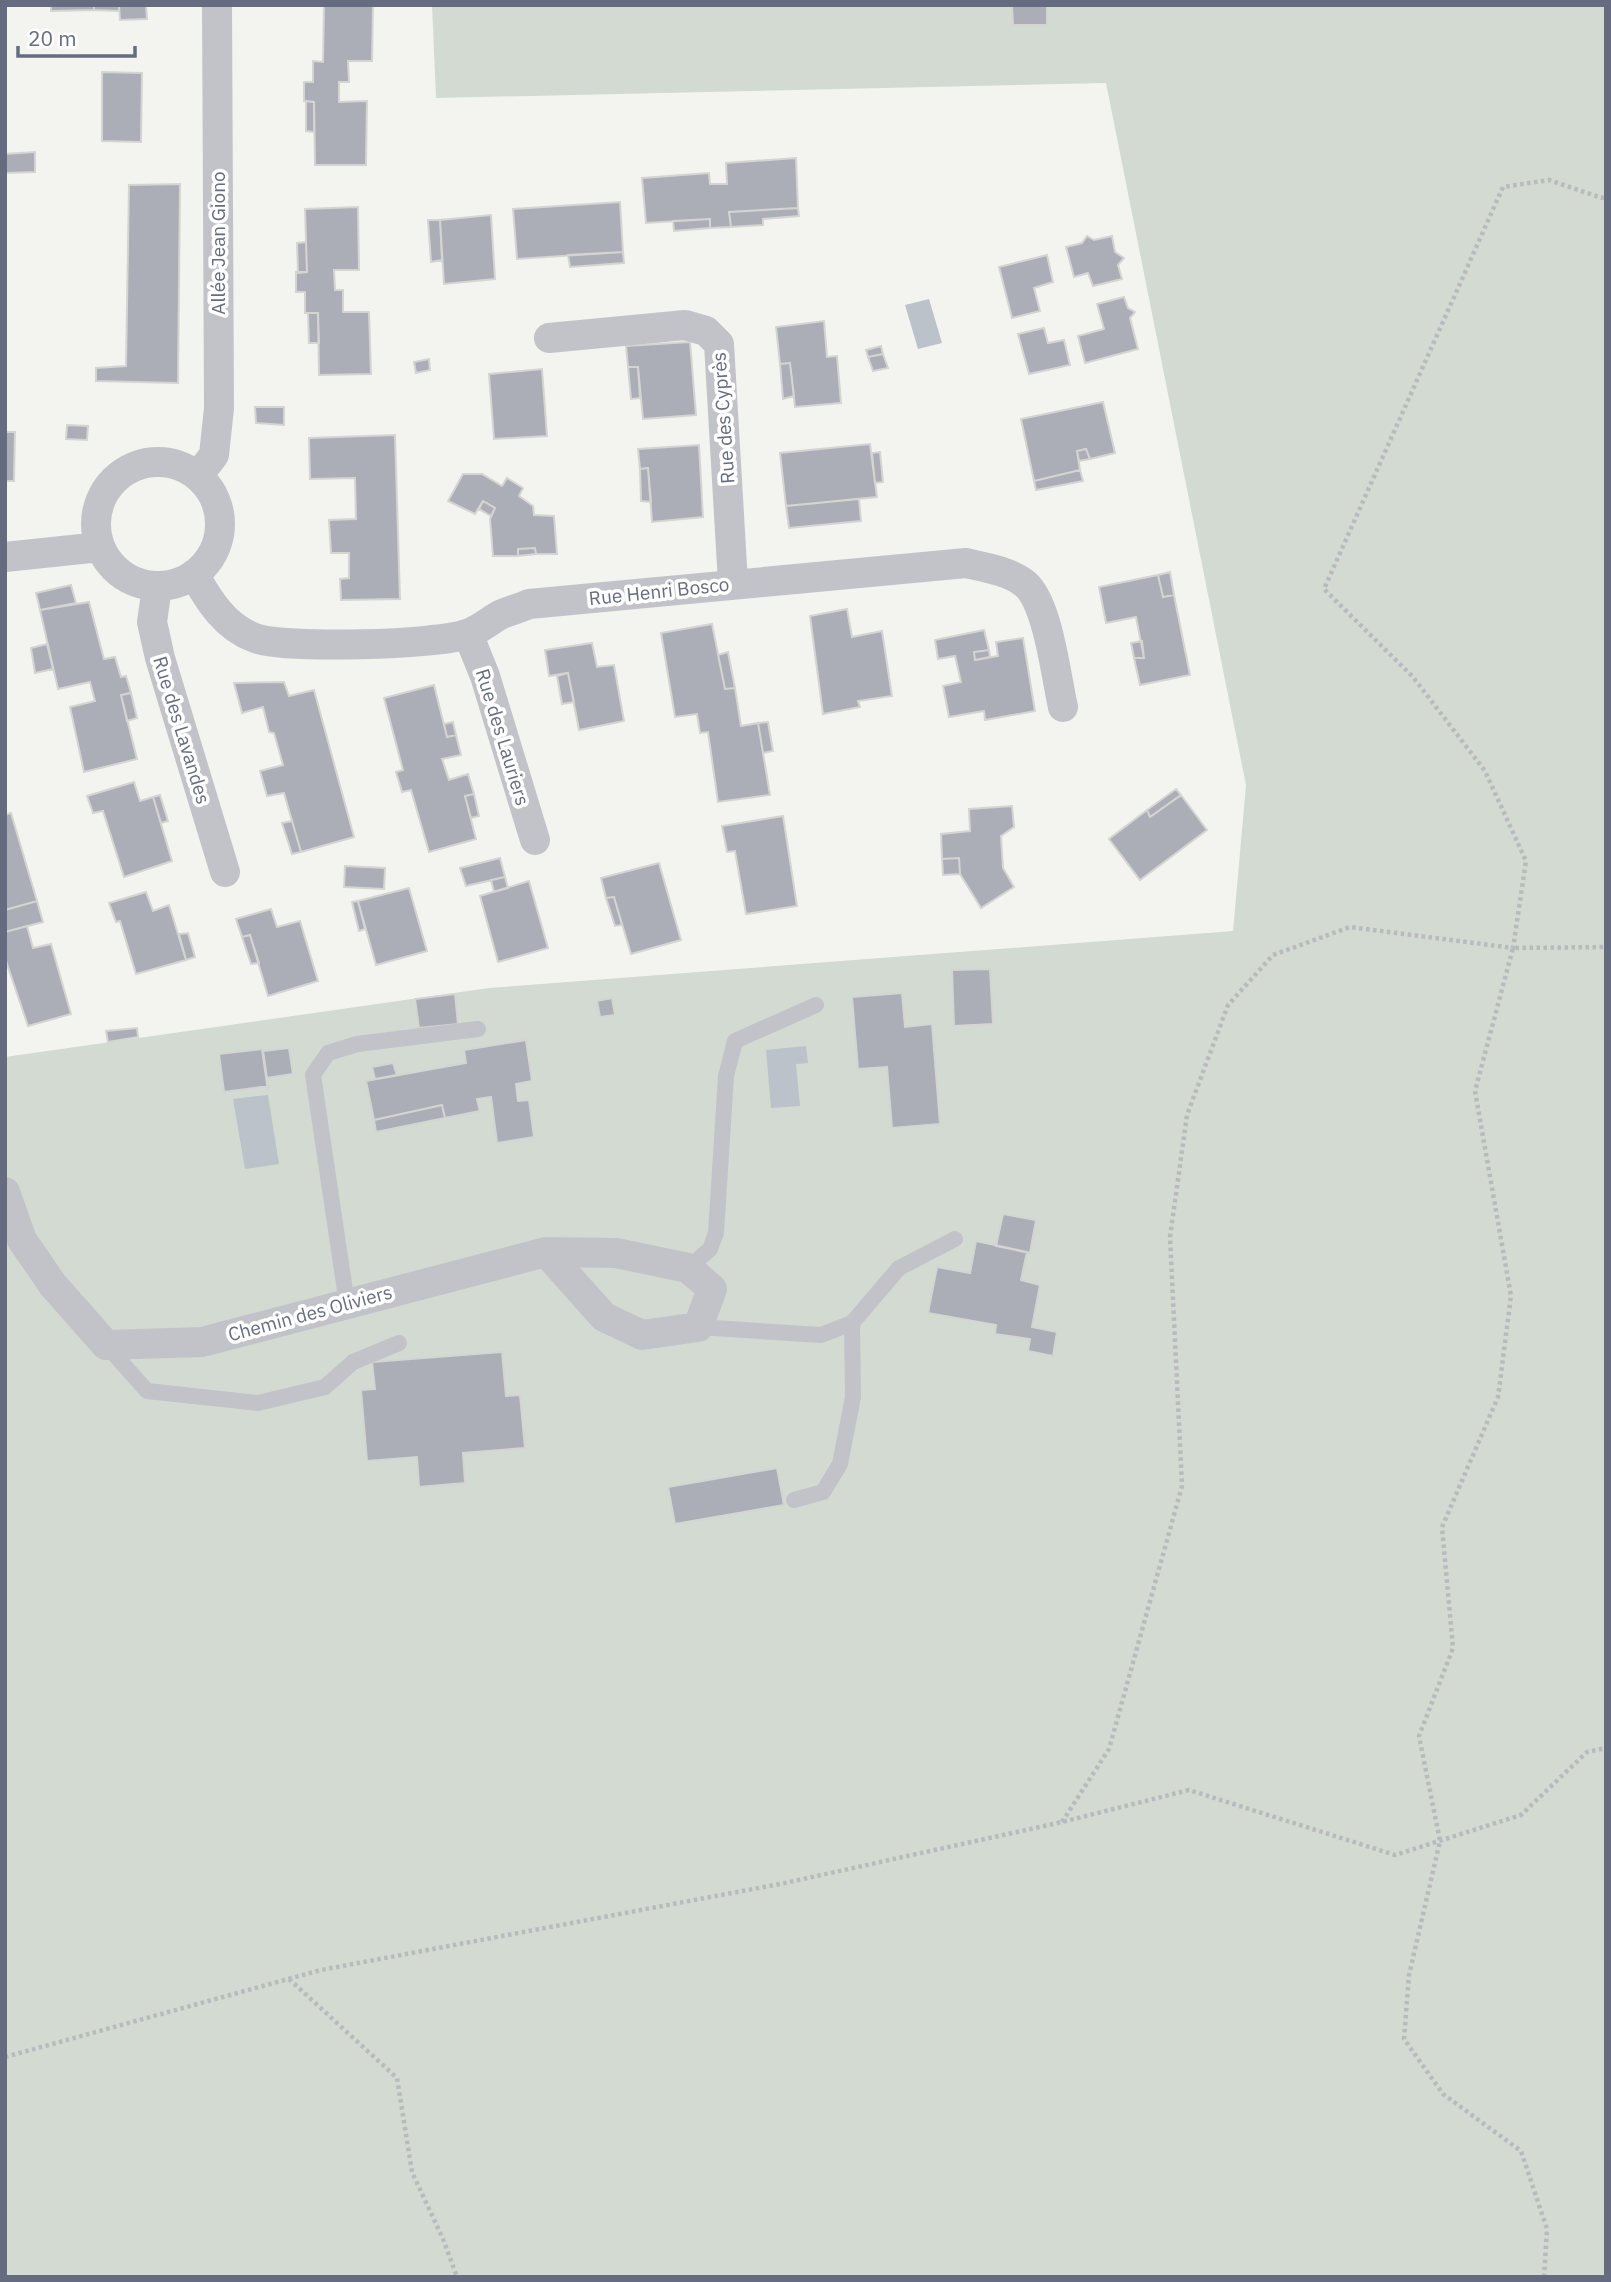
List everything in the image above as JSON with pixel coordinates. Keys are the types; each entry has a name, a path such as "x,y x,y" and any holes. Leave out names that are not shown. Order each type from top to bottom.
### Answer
{"street":[{"name":"Allée Jean Giono","path":"198,476 214,455 219,408 216,5"},
{"name":"Rue des Cyprès","path":"549,338 685,325 706,331 719,344 733,583"},
{"path":"156,461 179,465 198,476 212,493 221,523 213,555 186,581 158,587 124,578 108,563 100,547 94,524 99,503 107,487 122,472 156,461"},
{"path":"5,557 100,547"},
{"name":"Rue Henri Bosco","path":"194,575 213,608 255,638 307,644 385,643 468,634 501,614 530,604 966,563 991,569 1023,582 1034,594 1043,618 1063,707"},
{"name":"Rue des Lavandes","path":"158,587 152,622 160,658 225,872"},
{"name":"Rue des Lauriers","path":"468,634 485,676 535,840"},
{"path":"5,1192 22,1241 52,1285 106,1345"},
{"path":"546,1252 604,1317 642,1335 698,1327 712,1289 688,1268"},
{"name":"Chemin des Oliviers","path":"106,1345 202,1342 546,1252 616,1253 688,1268"}],"lane":[{"path":"688,1268 709,1249 716,1233 726,1076 736,1041 816,1005"},
{"path":"347,1304 313,1075 328,1053 357,1044 478,1029"},
{"path":"698,1327 821,1335 852,1323 899,1268 955,1239"},
{"path":"794,1500 823,1492 840,1464 853,1397 852,1323"},
{"path":"106,1345 147,1391 258,1403 325,1387 353,1362 399,1343"}],"path":[{"path":"1544,2277 1547,2230 1521,2151 1443,2094 1404,2039 1409,1975 1440,1841 1419,1736 1453,1648 1442,1527 1497,1397 1511,1296 1475,1091 1513,948 1526,861 1485,771 1413,677 1324,589 1503,187 1549,180 1602,198 1606,195"},
{"path":"1062,1822 1109,1749 1182,1486 1170,1237 1187,1115 1228,1005 1273,955 1350,927 1513,948 1606,947"},
{"path":"5,2057 289,1978 785,1883 1062,1822 1189,1790 1395,1855 1521,1815 1587,1752 1606,1748"},
{"path":"289,1978 397,2078 412,2172 443,2239 457,2277"}],"shaded area":[{"path":"432,5 1606,5 1606,2277 5,2277 5,1057 489,988 1233,931 1246,785 1106,83 436,98"},
{"path":"929,299 942,343 918,349 905,305"},
{"path":"806,1046 808,1063 796,1064 800,1106 771,1108 766,1050"},
{"path":"268,1095 279,1164 245,1169 233,1099"}],"building":[{"path":"51,5 94,5 94,10 51,11"},
{"path":"94,5 119,5 119,11 94,10"},
{"path":"119,5 146,5 147,19 120,20"},
{"path":"324,5 373,5 372,61 348,61 349,82 339,82 339,102 367,101 366,165 315,165 314,102 304,101 304,82 313,82 313,61 323,62"},
{"path":"1012,5 1047,5 1047,25 1013,25"},
{"path":"102,72 142,73 141,142 102,141"},
{"path":"306,101 314,102 314,132 306,131"},
{"path":"35,152 35,172 5,173 5,154"},
{"path":"796,158 798,208 729,212 731,227 710,228 710,219 646,223 642,178 709,173 710,184 727,184 726,163"},
{"path":"180,184 178,383 96,381 96,368 126,366 129,185"},
{"path":"620,202 623,252 517,259 513,209"},
{"path":"358,207 359,270 334,270 335,290 343,290 343,312 369,312 371,374 319,375 318,313 305,313 305,292 296,292 296,272 307,272 305,209"},
{"path":"798,208 799,216 763,219 763,225 731,227 729,212"},
{"path":"491,215 495,279 444,284 440,220"},
{"path":"710,219 710,228 674,231 673,221"},
{"path":"428,220 440,220 442,260 431,262"},
{"path":"1087,236 1094,240 1112,236 1115,252 1124,258 1118,265 1122,279 1093,286 1088,273 1074,277 1066,247 1082,243"},
{"path":"306,242 307,272 298,273 297,243"},
{"path":"623,252 624,263 570,267 568,255"},
{"path":"1047,255 1053,282 1034,288 1040,311 1012,318 999,267"},
{"path":"1124,297 1128,308 1135,312 1130,318 1138,349 1085,363 1078,336 1104,329 1097,304"},
{"path":"308,313 318,313 319,343 309,343"},
{"path":"824,321 827,357 837,356 841,403 795,407 790,363 780,364 776,327"},
{"path":"1044,328 1048,343 1064,340 1070,365 1029,374 1018,334"},
{"path":"690,342 696,415 643,419 638,367 628,367 626,346"},
{"path":"881,346 883,354 868,357 866,350"},
{"path":"883,354 888,368 873,371 868,357"},
{"path":"429,359 430,370 416,373 414,362"},
{"path":"790,363 794,396 783,399 780,364"},
{"path":"628,367 638,367 640,398 631,399"},
{"path":"542,369 547,436 494,439 489,374"},
{"path":"1103,402 1115,453 1090,459 1086,449 1077,451 1080,470 1034,481 1021,419"},
{"path":"255,407 284,407 284,425 256,423"},
{"path":"67,425 88,426 87,440 66,439"},
{"path":"5,432 15,432 14,481 5,481"},
{"path":"395,435 400,599 341,600 340,579 349,578 349,553 331,553 329,520 356,519 355,478 310,479 309,438"},
{"path":"870,444 877,497 786,506 780,453"},
{"path":"699,445 703,517 652,522 648,468 640,469 638,449"},
{"path":"1086,449 1090,459 1079,461 1077,451"},
{"path":"880,452 883,482 875,483 872,453"},
{"path":"648,468 651,502 641,501 640,469"},
{"path":"1080,470 1083,481 1036,490 1034,481"},
{"path":"463,474 482,474 502,486 507,478 523,488 519,496 533,506 534,515 554,516 557,554 536,554 535,548 518,549 518,556 493,556 490,519 495,508 483,501 475,514 448,501"},
{"path":"859,499 861,521 789,528 786,506"},
{"path":"483,501 495,508 491,516 479,509"},
{"path":"535,548 536,554 518,556 518,549"},
{"path":"1170,572 1174,595 1163,597 1158,575"},
{"path":"1158,575 1163,597 1174,595 1190,675 1140,685 1134,658 1144,658 1136,617 1106,623 1099,587"},
{"path":"71,585 76,603 40,610 36,593"},
{"path":"89,602 104,659 115,657 121,677 126,676 131,693 121,695 137,759 84,772 70,707 95,701 90,682 58,689 40,610"},
{"path":"847,609 852,637 882,631 892,696 858,701 860,707 823,714 810,616"},
{"path":"712,624 725,689 735,688 741,726 758,723 770,795 718,802 708,732 700,733 697,714 675,717 661,633"},
{"path":"984,630 989,650 974,652 975,660 998,656 996,642 1023,638 1035,711 985,720 984,711 949,717 943,686 961,682 955,656 938,659 935,640"},
{"path":"1142,641 1144,658 1134,658 1131,643"},
{"path":"592,643 597,667 614,665 624,721 579,730 568,673 549,676 545,650"},
{"path":"47,644 53,669 35,673 31,648"},
{"path":"989,650 990,657 975,660 974,652"},
{"path":"728,652 735,688 725,689 718,655"},
{"path":"568,673 574,702 562,704 557,676"},
{"path":"284,682 289,696 314,690 354,837 301,852 284,793 267,796 260,771 283,765 274,733 269,732 263,707 242,713 234,683"},
{"path":"434,685 447,737 456,735 461,755 442,759 449,780 468,774 474,794 465,796 476,839 429,852 411,790 402,792 396,772 403,770 384,698"},
{"path":"131,693 137,718 127,721 121,695"},
{"path":"453,722 456,735 447,737 444,724"},
{"path":"768,722 773,751 763,753 758,723"},
{"path":"134,782 140,801 153,797 172,861 124,877 103,811 93,813 87,796"},
{"path":"1176,789 1181,795 1150,817 1147,810"},
{"path":"474,794 479,816 471,818 465,796"},
{"path":"160,795 168,821 161,823 153,797"},
{"path":"1181,795 1207,830 1140,880 1109,839 1147,810 1150,817"},
{"path":"1012,806 1014,827 1001,836 1003,868 1014,887 981,908 960,874 959,858 942,859 941,834 970,831 969,809"},
{"path":"11,813 37,901 5,910 5,815"},
{"path":"783,816 797,906 746,914 735,851 727,852 722,826"},
{"path":"292,821 301,852 292,854 282,823"},
{"path":"500,858 505,877 466,886 460,868"},
{"path":"959,858 960,874 943,875 942,859"},
{"path":"659,863 681,940 631,954 614,897 606,898 601,878"},
{"path":"345,866 385,868 384,889 344,887"},
{"path":"505,877 508,888 494,892 491,880"},
{"path":"529,881 548,948 498,962 480,896"},
{"path":"409,888 427,951 376,965 358,901"},
{"path":"146,892 153,911 169,905 186,960 136,974 120,921 116,922 109,903"},
{"path":"614,897 622,925 615,926 606,898"},
{"path":"37,901 43,922 5,932 5,910"},
{"path":"358,901 365,929 359,931 352,902"},
{"path":"271,909 277,927 300,921 318,981 268,996 250,935 242,937 236,919"},
{"path":"27,926 33,948 51,944 71,1014 28,1026 5,958 5,932"},
{"path":"188,933 195,957 186,960 179,934"},
{"path":"250,935 259,963 251,964 242,937"},
{"path":"990,969 993,1024 954,1026 952,970"},
{"path":"902,993 905,1027 932,1024 940,1124 892,1128 887,1067 858,1069 852,997"},
{"path":"455,994 458,1024 419,1028 415,999"},
{"path":"612,998 615,1015 600,1017 597,1001"},
{"path":"137,1028 138,1037 108,1042 106,1031"},
{"path":"526,1040 532,1081 516,1084 518,1101 529,1100 534,1137 497,1143 491,1097 477,1099 480,1111 445,1118 442,1105 374,1120 366,1081 466,1063 464,1050"},
{"path":"289,1048 293,1074 267,1078 263,1051"},
{"path":"262,1049 267,1086 224,1092 219,1054"},
{"path":"393,1063 397,1075 375,1079 372,1067"},
{"path":"442,1105 445,1118 376,1132 374,1120"},
{"path":"1003,1214 1036,1220 1030,1253 996,1246"},
{"path":"976,1241 1027,1252 1021,1280 1040,1285 1032,1327 1057,1332 1053,1356 1028,1351 1030,1339 995,1334 996,1325 928,1313 937,1267 970,1273"},
{"path":"502,1352 506,1396 520,1395 525,1448 463,1453 465,1483 419,1487 417,1457 367,1461 361,1390 375,1389 372,1362"},
{"path":"777,1468 784,1505 675,1524 668,1487"}]}
